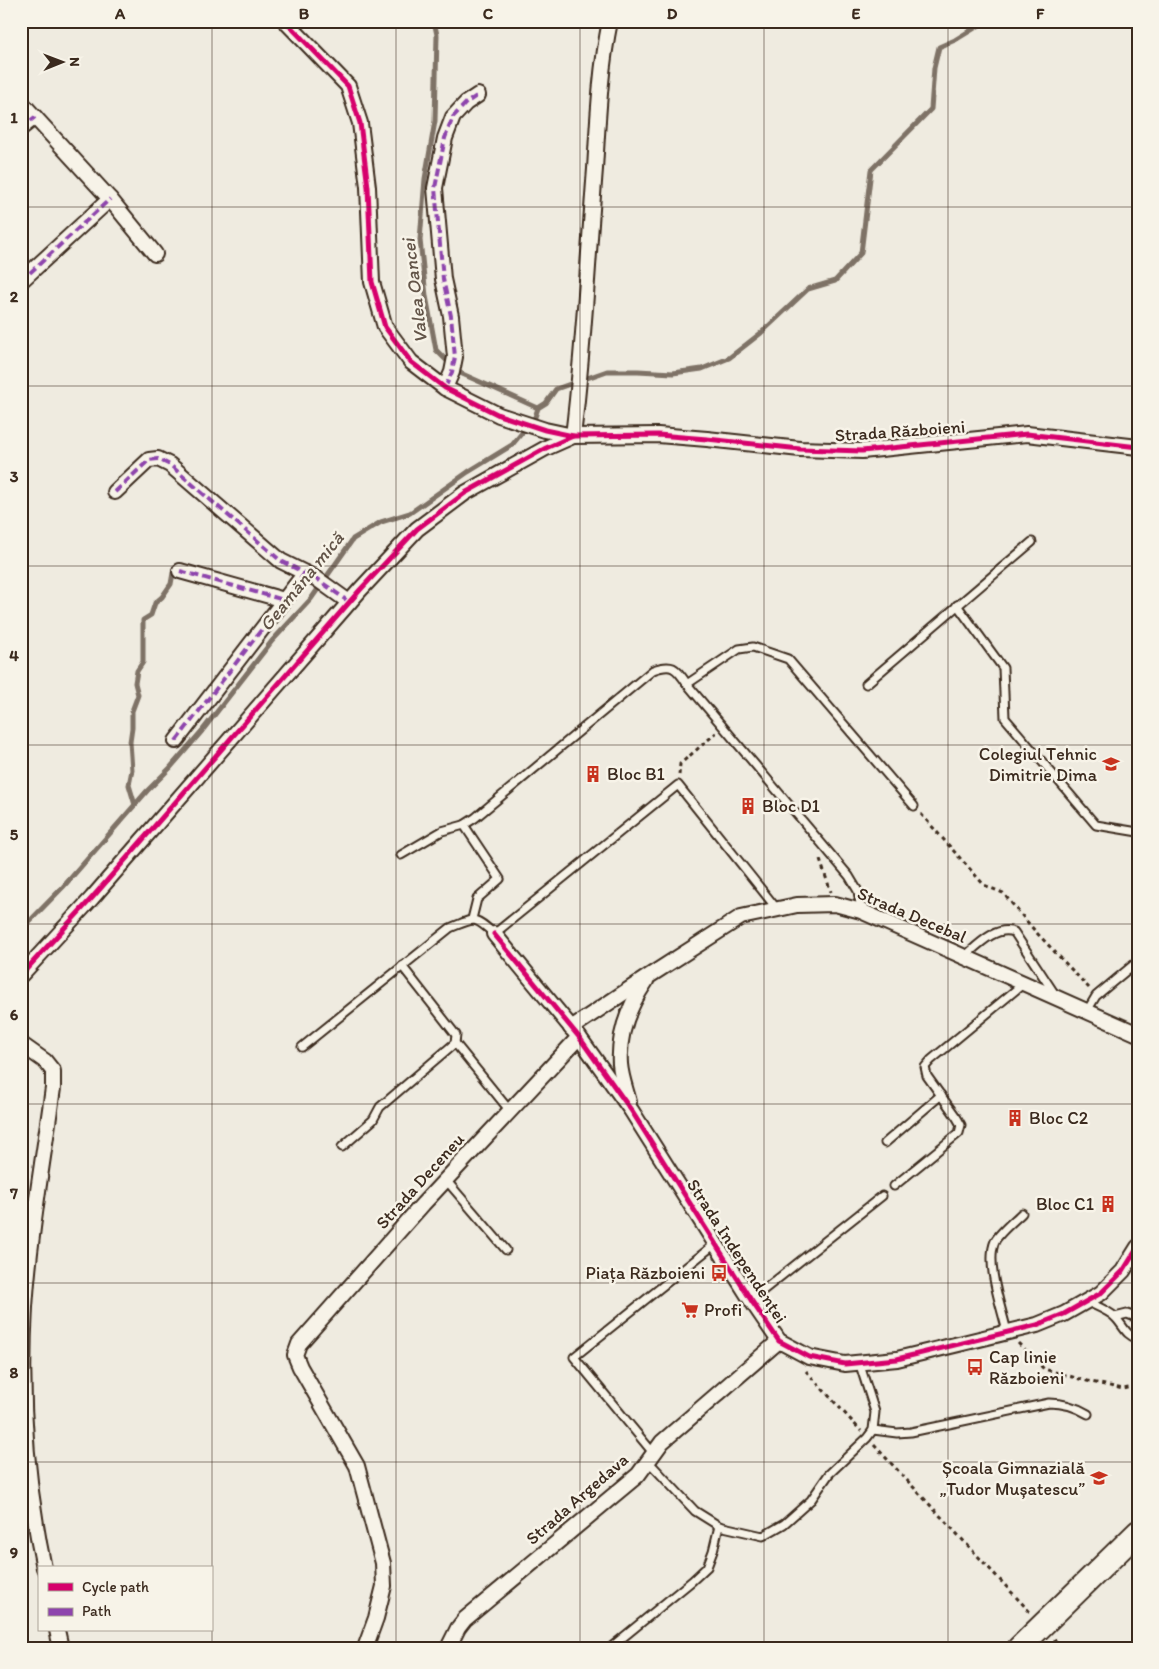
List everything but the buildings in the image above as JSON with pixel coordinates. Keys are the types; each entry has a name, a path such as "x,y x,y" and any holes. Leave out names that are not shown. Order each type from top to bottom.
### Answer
{"main road":[{"path":"1019,1648 1138,1532"}],"street":[{"path":"285,21 348,86 360,123 368,187 372,282 385,327 411,362 445,388 499,415 546,430 573,436"},
{"path":"573,436 579,388 596,144 605,44 610,21"},
{"path":"445,388 452,372 455,357 451,316 443,279 436,188 445,138 453,117 466,103 478,95"},
{"path":"21,102 110,199 155,254"},
{"path":"21,128 35,117"},
{"path":"21,281 110,199"},
{"name":"Strada Războieni","path":"573,436 658,436 800,449 862,451 1027,434 1138,447"},
{"path":"21,975 92,898 349,602 417,529 465,493 546,448 573,436"},
{"path":"115,492 149,460 158,459 170,465 281,561 311,576 349,602"},
{"path":"180,571 284,600"},
{"path":"176,741 284,600 311,576"},
{"name":"Strada Decebal","path":"575,1033 649,976 741,917 797,905 835,904 861,910 1138,1034"},
{"name":"Strada Independenței","path":"494,934 575,1033 631,1110 750,1300 779,1341 809,1357 845,1364 896,1358 1037,1325 1064,1314 1101,1293 1122,1271 1138,1247"},
{"path":"631,1110 620,1066 620,1044 624,1023 636,996 649,976"},
{"name":"Strada Deceneu","path":"366,1648 384,1586 383,1562 357,1466 295,1355 299,1344 510,1111 575,1033"},
{"path":"21,1044 45,1061 53,1071 53,1088 33,1227 26,1307 23,1374 27,1444 36,1531 44,1566"},
{"name":"Strada Argedava","path":"448,1648 458,1628 466,1619 638,1475 662,1442 779,1341"},
{"path":"57,1632 60,1648"}],"lane":[{"path":"866,684 1032,542"},
{"path":"957,606 1003,668 1005,718 1096,825 1138,832"},
{"path":"687,684 739,649 753,647 788,659 914,806"},
{"path":"401,855 442,831 464,825 652,670 663,666 672,667 678,671 849,876 858,891 861,910"},
{"path":"302,1047 450,928 472,919 480,921 494,934 678,785 777,909"},
{"path":"464,825 500,879 477,899 472,919"},
{"path":"964,957 1000,930 1008,929 1014,932 1057,998"},
{"path":"1087,1011 1096,996 1138,961"},
{"path":"342,1147 373,1120 380,1107 455,1043 456,1035 402,966"},
{"path":"894,1186 959,1133 961,1125 927,1076 925,1068 931,1060 1023,984"},
{"path":"455,1043 510,1111"},
{"path":"885,1143 941,1095"},
{"path":"446,1180 506,1250"},
{"path":"750,1300 882,1196"},
{"path":"1007,1332 994,1274 992,1256 996,1240 1022,1212"},
{"path":"715,1244 574,1357 694,1511 719,1526 763,1536 784,1524 811,1500 829,1474 873,1430 876,1412 859,1362"},
{"path":"1088,1302 1115,1317 1131,1337 1138,1339"},
{"path":"1115,1317 1127,1314 1138,1318"},
{"path":"873,1430 890,1433 911,1432 1049,1403 1076,1407 1088,1414"},
{"path":"610,1648 692,1582 707,1567 719,1526"}],"path":[{"path":"678,785 680,764 716,733 722,740"},
{"path":"914,806 984,885 1003,893 1035,931 1096,996"},
{"path":"819,858 835,904"},
{"path":"1007,1332 1044,1369 1123,1389 1138,1386"},
{"path":"804,1368 1042,1625 1061,1648"}],"waterway":[{"name":"Valea Oancei","path":"434,21 437,35 435,121 425,179 420,240 426,296 436,350 458,372 538,408"},
{"name":"Geamăna mică","path":"21,930 63,887 202,731 272,641 311,599 353,539 381,522 410,513 468,472 512,445 535,417 538,408 546,403 556,389 607,371 673,373 702,369 729,358 761,333 808,289 835,281 861,253 871,170 931,109 934,68 939,47 955,40 986,21"},
{"path":"135,805 129,785 132,770 130,742 132,711 138,695 135,683 137,671 143,662 143,620 151,615 155,603 171,584 173,573"}],"marked path":[{"path":"445,388 452,372 455,357 451,316 443,279 435,188 445,138 453,117 466,103 478,95"},
{"path":"21,128 35,117"},
{"path":"21,281 110,199"},
{"path":"115,492 149,460 158,459 170,465 281,561 317,579 349,602"},
{"path":"180,571 284,600"},
{"path":"176,741 305,573"}],"cycle path":[{"path":"285,21 348,86 360,123 368,187 372,282 385,327 411,362 445,388 499,415 545,430 573,436 658,435 800,449 862,451 1027,434 1138,447"},
{"path":"21,975 92,898 360,590 417,529 465,493 546,448 573,436"},
{"path":"494,934 579,1037 631,1110 779,1341 809,1357 845,1364 897,1359 1037,1325 1064,1314 1101,1293 1123,1271 1138,1247"}],"place":[{"name":"Colegiul Tehnic Dimitrie Dima","path":"1111,764"},
{"name":"Bloc B1","path":"593,774"},
{"name":"Bloc D1","path":"748,806"},
{"name":"Bloc C2","path":"1015,1118"},
{"name":"Bloc C1","path":"1108,1204"},
{"name":"Piața Războieni","path":"719,1273"},
{"name":"Profi","path":"690,1310"},
{"name":"Cap linie Războieni","path":"975,1367"},
{"name":"Școala Gimnazială „Tudor Mușatescu”","path":"1099,1478"}]}
